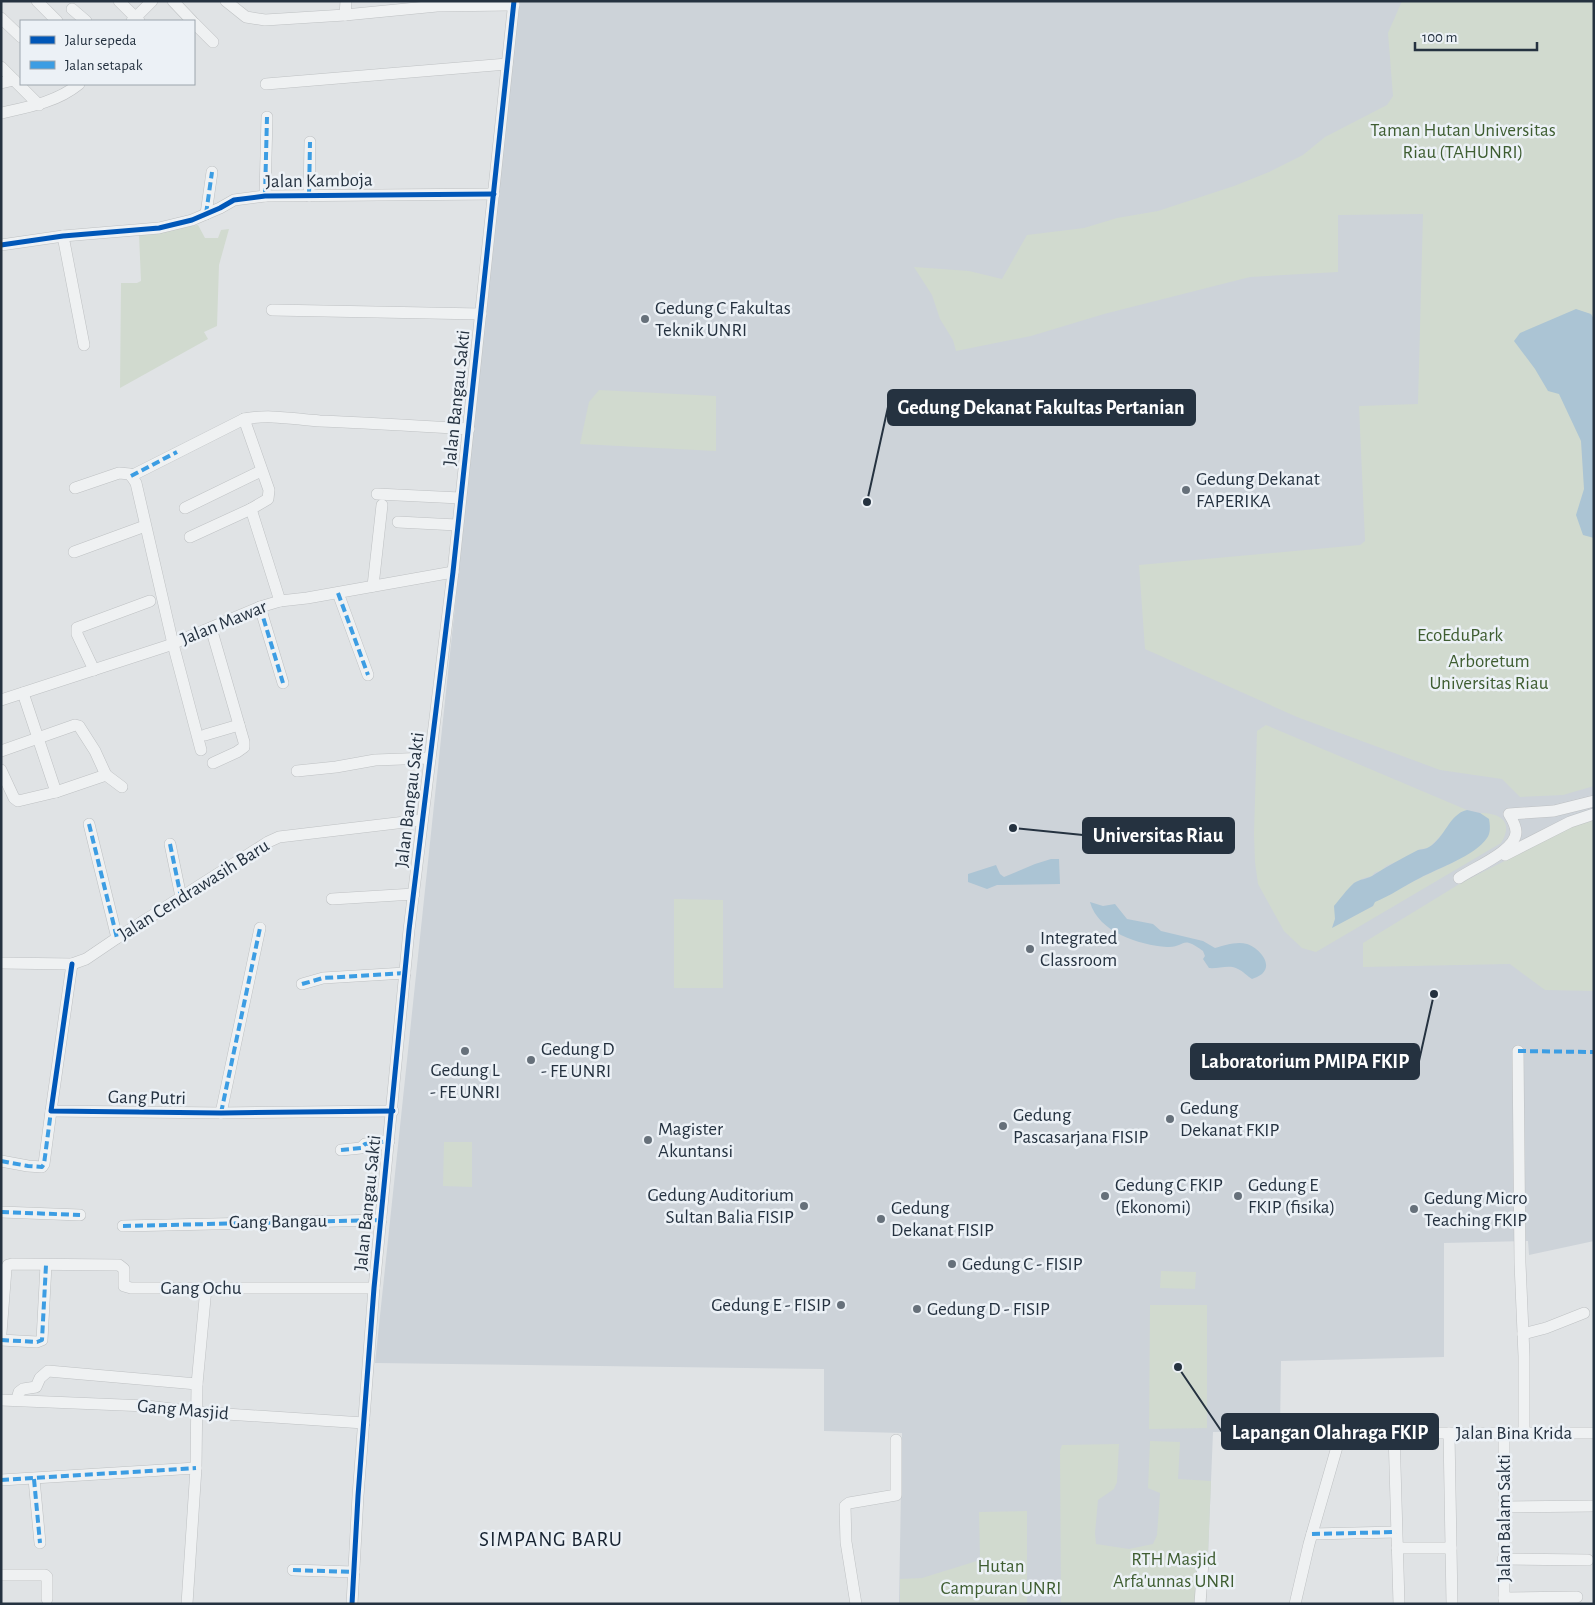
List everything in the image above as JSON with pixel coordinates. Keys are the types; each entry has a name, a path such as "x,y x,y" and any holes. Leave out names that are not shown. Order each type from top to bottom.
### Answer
{"street":[{"path":"37,1 56,20"},
{"path":"118,1 135,20 152,1"},
{"path":"173,1 191,20"},
{"path":"226,1 246,17 265,20 345,15 437,6 514,3"},
{"path":"345,15 346,1"},
{"name":"Jalan Bangau Sakti","path":"352,1604 374,1288 422,820 453,572 514,3"},
{"path":"72,9 85,20"},
{"path":"1,18 20,36"},
{"path":"195,24 213,42"},
{"path":"266,84 507,64"},
{"path":"1,67 39,105"},
{"path":"1,83 14,80"},
{"path":"1,113 39,105 74,85"},
{"path":"265,196 267,117"},
{"path":"309,196 310,142"},
{"path":"206,214 212,172"},
{"name":"Jalan Kamboja","path":"1,245 63,236 159,228 206,214 234,200 265,196 494,194"},
{"path":"63,236 84,345"},
{"path":"272,310 481,314"},
{"path":"131,476 253,416 288,416 315,420 469,429"},
{"path":"190,537 263,503 269,496 244,419"},
{"path":"185,508 261,471"},
{"path":"75,488 119,473 126,473 136,483 173,644 201,750"},
{"path":"377,494 460,498"},
{"path":"373,586 382,505"},
{"path":"251,509 280,601"},
{"path":"398,522 457,525"},
{"path":"74,552 145,526"},
{"name":"Jalan Mawar","path":"1,700 173,644 260,607 280,601 338,593 453,572"},
{"path":"338,593 368,675"},
{"path":"94,670 77,634 77,628 150,601"},
{"path":"260,607 283,683"},
{"path":"211,628 244,742 244,747 237,752 213,763"},
{"path":"23,693 36,738 56,792"},
{"path":"1,751 75,725 79,726 106,776 122,787"},
{"path":"205,735 239,725"},
{"path":"297,771 375,760 430,758"},
{"path":"1,770 14,798 18,801 56,792 106,776"},
{"path":"1594,801 1546,812 1509,814 1516,830 1513,843 1459,878 1570,822 1594,814"},
{"name":"Jalan Cendrawasih Baru","path":"1,963 72,964 86,959 182,896 279,837 422,820"},
{"path":"89,824 117,938"},
{"path":"170,844 182,896"},
{"name":"Jalan Bangau Sakti","path":"332,900 414,894"},
{"path":"221,1113 260,928"},
{"path":"1,1161 42,1167 44,1164 72,964"},
{"path":"302,984 323,978 406,973"},
{"path":"1518,1051 1524,1432"},
{"name":"Gang Putri","path":"50,1111 221,1113 393,1110"},
{"path":"341,1150 360,1148 365,1144 389,1141"},
{"path":"1,1212 80,1215"},
{"name":"Gang Bangau","path":"122,1226 382,1220"},
{"path":"1,1333 6,1269 8,1265 46,1264 42,1340 37,1342 1,1340"},
{"name":"Gang Ochu","path":"46,1264 119,1265 124,1269 124,1286 131,1288 374,1288"},
{"path":"187,1604 196,1468 197,1384 206,1288"},
{"path":"1523,1334 1546,1328 1584,1313"},
{"path":"18,1399 19,1392 23,1389 36,1387 40,1378 48,1371 197,1384"},
{"name":"Gang Masjid","path":"1,1400 18,1399 138,1405 196,1412 364,1422"},
{"path":"1295,1604 1312,1534 1341,1432"},
{"path":"1394,1432 1399,1604"},
{"path":"1449,1432 1452,1604"},
{"name":"Jalan Balam Sakti","path":"1504,1432 1504,1601"},
{"name":"Jalan Bina Krida","path":"1283,1433 1594,1433"},
{"path":"856,1604 846,1542 845,1506 849,1503 896,1495 896,1440"},
{"path":"1,1480 196,1468"},
{"path":"34,1479 40,1542"},
{"path":"1504,1507 1594,1506"},
{"path":"1312,1534 1396,1532"},
{"path":"1397,1548 1451,1548"},
{"path":"1503,1559 1588,1560"},
{"path":"1200,1604 1203,1561"},
{"path":"293,1570 354,1572"},
{"path":"1,1575 44,1575 47,1577 47,1599"},
{"path":"1504,1601 1576,1597"}],"shaded area":[{"path":"519,1 1594,1 1594,1241 1529,1255 1528,1241 1444,1243 1444,1357 1281,1361 1280,1431 1213,1432 1206,1604 899,1604 902,1433 824,1431 824,1369 375,1363"}],"green space":[{"name":"EcoEduPark","path":"1402,1 1594,1 1594,786 1563,795 1520,797 1502,779 1440,770 1297,717 1145,649 1139,565 1360,545 1365,541 1359,406 1418,404 1423,214 1338,215 1338,272 1250,277 1104,314 1031,336 956,351 953,340 940,319 932,295 914,267 969,271 1002,279 1027,235 1084,228 1117,218 1158,211 1234,186 1269,172 1303,155 1325,137 1387,105 1393,96 1388,33"},
{"path":"198,225 205,238 218,238 221,230 229,229 219,265 217,326 204,332 208,339 120,388 121,283 137,283 141,281 139,234"},
{"path":"599,390 716,396 716,451 580,444 589,402"},
{"path":"1266,725 1467,810 1461,812 1449,824 1447,829 1429,848 1420,849 1386,866 1381,871 1375,872 1372,876 1354,883 1335,911 1333,927 1373,906 1374,902 1456,861 1489,819 1480,813 1494,815 1503,820 1506,824 1505,836 1501,843 1316,952 1302,948 1284,931 1258,884 1254,834 1257,731"},
{"path":"1594,819 1594,991 1545,990 1510,964 1363,967 1363,943 1461,883 1582,822"},
{"path":"674,899 723,900 723,988 674,988"},
{"path":"444,1142 472,1142 472,1187 443,1186"},
{"path":"1161,1271 1196,1272 1195,1289 1160,1288"},
{"path":"1150,1305 1207,1305 1207,1428 1149,1429"},
{"name":"RTH Masjid Arfa'unnas UNRI","path":"1150,1441 1180,1442 1178,1479 1211,1481 1206,1604 1061,1604 1060,1451 1062,1445 1119,1444 1117,1482 1114,1489 1098,1500 1096,1544 1129,1549 1153,1544 1157,1535 1160,1493 1148,1488"},
{"name":"Hutan Campuran UNRI","path":"1027,1511 1027,1604 900,1604 900,1579 922,1578 980,1560 979,1512"}],"water":[{"path":"1576,309 1591,314 1594,319 1594,538 1583,535 1576,515 1584,489 1581,441 1559,394 1548,391 1535,369 1514,341 1520,333"},
{"path":"1467,810 1480,813 1489,819 1489,834 1481,844 1465,856 1375,902 1373,906 1332,928 1335,919 1334,906 1354,883 1372,876 1418,850 1429,847 1439,838 1456,816"},
{"path":"1051,859 1059,859 1060,884 997,885 987,889 968,882 968,874 996,865 1000,874 1004,877"},
{"path":"1090,902 1103,906 1115,904 1127,919 1153,924 1161,931 1203,941 1215,948 1235,943 1247,944 1255,948 1263,956 1266,965 1265,970 1262,974 1252,979 1235,968 1209,968 1203,959 1205,956 1203,951 1190,943 1167,947 1132,940 1110,929 1101,921 1094,912"}],"marked path":[{"path":"265,196 267,117"},
{"path":"309,196 310,142"},
{"path":"206,214 212,172"},
{"path":"131,476 177,452"},
{"path":"338,593 368,675"},
{"path":"260,607 283,683"},
{"path":"89,824 117,938"},
{"path":"170,844 181,897"},
{"path":"221,1113 260,928"},
{"path":"302,984 323,978 405,973"},
{"path":"1518,1051 1594,1052"},
{"path":"1,1161 42,1167 51,1111"},
{"path":"341,1150 361,1148 365,1144 389,1141"},
{"path":"1,1212 80,1215"},
{"path":"123,1226 381,1220"},
{"path":"1,1340 37,1342 42,1340 46,1265"},
{"path":"1,1480 196,1468"},
{"path":"34,1479 40,1543"},
{"path":"1312,1534 1396,1532"},
{"path":"293,1570 354,1572"}],"cycle path":[{"path":"352,1604 358,1496 374,1288 409,930 453,572 514,1"},
{"path":"1,245 63,236 159,228 192,220 234,200 265,196 494,194"},
{"path":"72,964 51,1111 221,1113 393,1111"}],"place":[{"name":"Gedung C Fakultas Teknik UNRI","path":"645,319"},
{"name":"Gedung Dekanat FAPERIKA","path":"1186,490"},
{"name":"Gedung Dekanat Fakultas Pertanian","path":"867,502"},
{"name":"Universitas Riau","path":"1013,828"},
{"name":"Integrated Classroom","path":"1030,949"},
{"name":"Laboratorium PMIPA FKIP","path":"1434,994"},
{"name":"Gedung L - FE UNRI","path":"465,1051"},
{"name":"Gedung D - FE UNRI","path":"531,1060"},
{"name":"Gedung Dekanat FKIP","path":"1170,1119"},
{"name":"Gedung Pascasarjana FISIP","path":"1003,1126"},
{"name":"Magister Akuntansi","path":"648,1140"},
{"name":"Gedung C FKIP (Ekonomi)","path":"1105,1196"},
{"name":"Gedung E FKIP (fisika)","path":"1238,1196"},
{"name":"Gedung Auditorium Sultan Balia FISIP","path":"804,1206"},
{"name":"Gedung Micro Teaching FKIP","path":"1414,1209"},
{"name":"Gedung Dekanat FISIP","path":"881,1219"},
{"name":"Gedung C - FISIP","path":"952,1264"},
{"name":"Gedung E - FISIP","path":"841,1305"},
{"name":"Gedung D - FISIP","path":"917,1309"},
{"name":"Lapangan Olahraga FKIP","path":"1178,1367"}],"district":[{"name":"SIMPANG BARU","path":"551,1539"}],"park label":[{"name":"Taman Hutan Universitas Riau (TAHUNRI)","path":"1463,141"},
{"name":"Arboretum Universitas Riau","path":"1489,672"}]}
